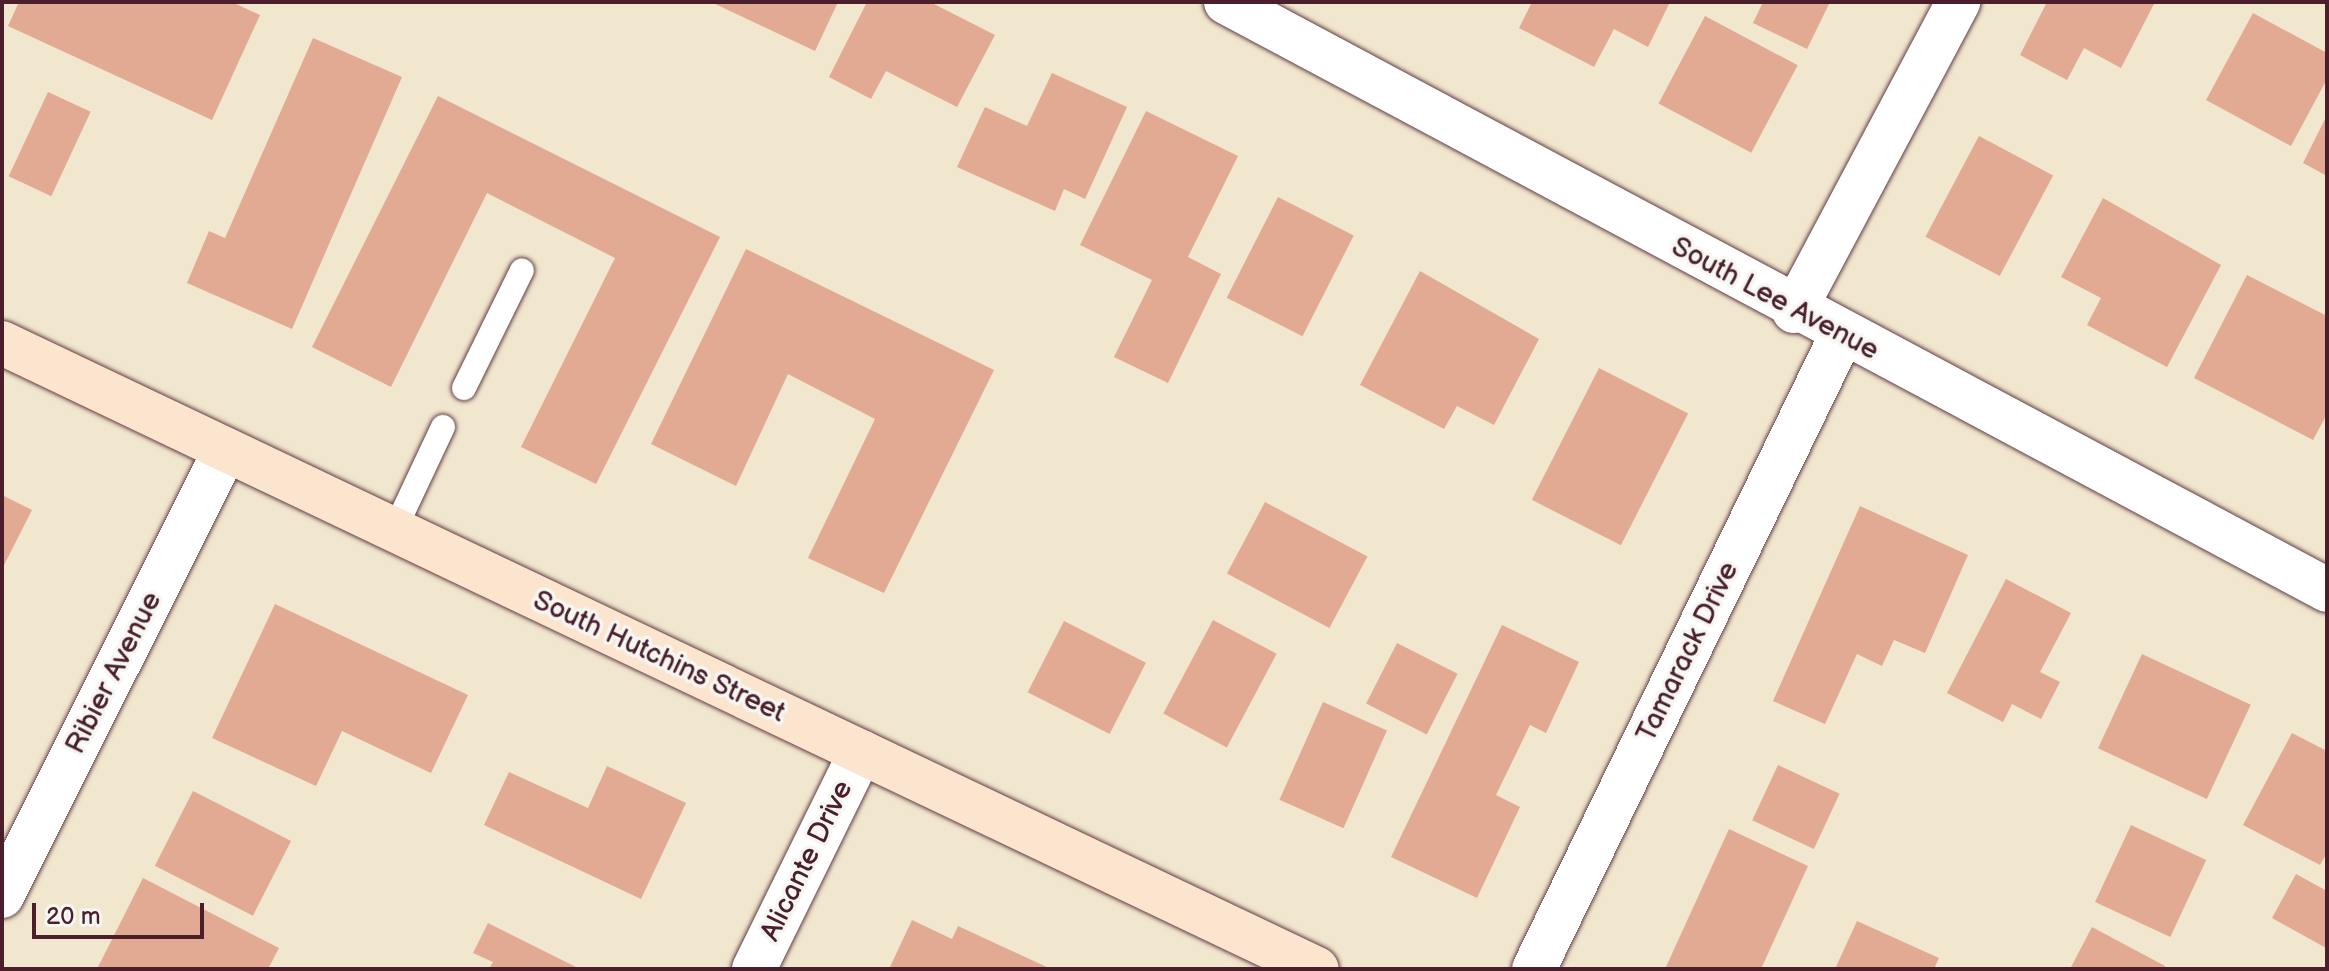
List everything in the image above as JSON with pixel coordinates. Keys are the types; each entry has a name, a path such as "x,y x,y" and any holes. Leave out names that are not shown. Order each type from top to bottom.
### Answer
{"main road":[{"name":"South Hutchins Street","path":"2,343 1317,969"}],"street":[{"name":"South Lee Avenue","path":"1226,2 1794,311 2327,590"},
{"path":"1794,311 1958,2"},
{"name":"Tamarack Drive","path":"1534,969 1842,334"},
{"name":"Ribier Avenue","path":"2,896 225,450"},
{"name":"Alicante Drive","path":"754,969 861,752"}],"lane":[{"path":"464,388 522,270"},
{"path":"394,531 443,427"}],"building":[{"path":"19,2 232,2 260,15 212,120 8,26"},
{"path":"711,2 838,2 815,51"},
{"path":"867,2 930,2 995,35 957,107 886,71 871,99 829,77"},
{"path":"1532,2 1670,2 1648,47 1614,29 1594,67 1519,28"},
{"path":"1763,2 1830,2 1807,49 1753,23"},
{"path":"2047,2 2155,2 2121,68 2084,48 2067,80 2020,55"},
{"path":"2253,13 2327,53 2327,79 2291,146 2206,100"},
{"path":"1705,16 1798,65 1751,153 1659,103"},
{"path":"313,38 402,77 292,329 187,283 209,231 225,238"},
{"path":"1052,73 1127,107 1085,199 1064,189 1055,211 957,167 985,107 1027,126"},
{"path":"48,92 91,112 51,196 9,176"},
{"path":"438,96 720,237 596,484 521,447 615,258 487,193 391,387 312,347"},
{"path":"1146,111 1238,156 1188,257 1221,274 1168,383 1114,357 1152,280 1080,245"},
{"path":"2327,115 2327,176 2303,163"},
{"path":"1979,136 2053,175 2000,276 1925,237"},
{"path":"1278,197 1354,236 1302,336 1227,298"},
{"path":"2103,198 2221,265 2167,367 2087,325 2101,298 2061,277"},
{"path":"746,249 994,370 884,593 808,558 875,419 788,374 736,486 651,444"},
{"path":"1420,271 1539,339 1494,425 1457,406 1444,429 1360,385"},
{"path":"2247,275 2327,316 2327,414 2313,440 2194,378"},
{"path":"1599,368 1688,413 1621,545 1532,500"},
{"path":"2,495 32,510 2,569"},
{"path":"1265,502 1367,556 1329,628 1227,574"},
{"path":"1860,506 1968,555 1925,653 1894,640 1882,666 1857,654 1825,724 1773,701"},
{"path":"2006,579 2071,613 2040,672 2060,682 2041,719 2012,704 2003,722 1947,693"},
{"path":"275,604 468,695 431,773 342,731 316,786 212,738"},
{"path":"1213,620 1277,654 1227,747 1163,714"},
{"path":"1064,621 1146,663 1110,734 1028,692"},
{"path":"1502,625 1579,662 1546,733 1530,725 1496,795 1520,807 1477,898 1391,857"},
{"path":"1397,643 1458,674 1427,734 1366,704"},
{"path":"2142,654 2251,705 2207,799 2098,748"},
{"path":"1323,702 1387,730 1343,828 1279,800"},
{"path":"2292,733 2327,751 2327,853 2320,865 2243,825"},
{"path":"1778,765 1840,794 1814,849 1752,820"},
{"path":"607,766 686,803 641,899 484,825 509,772 588,808"},
{"path":"193,791 291,841 253,916 155,866"},
{"path":"2131,825 2206,860 2170,937 2095,902"},
{"path":"1729,829 1808,866 1761,969 1665,969"},
{"path":"2296,874 2327,891 2326,948 2272,918"},
{"path":"143,878 279,948 268,969 97,969"},
{"path":"912,920 952,939 958,926 1051,969 889,969"},
{"path":"1857,921 1939,958 1934,969 1835,969"},
{"path":"488,923 580,969 489,969 493,962 473,953"},
{"path":"2092,927 2165,966 2164,969 2070,969"}]}
